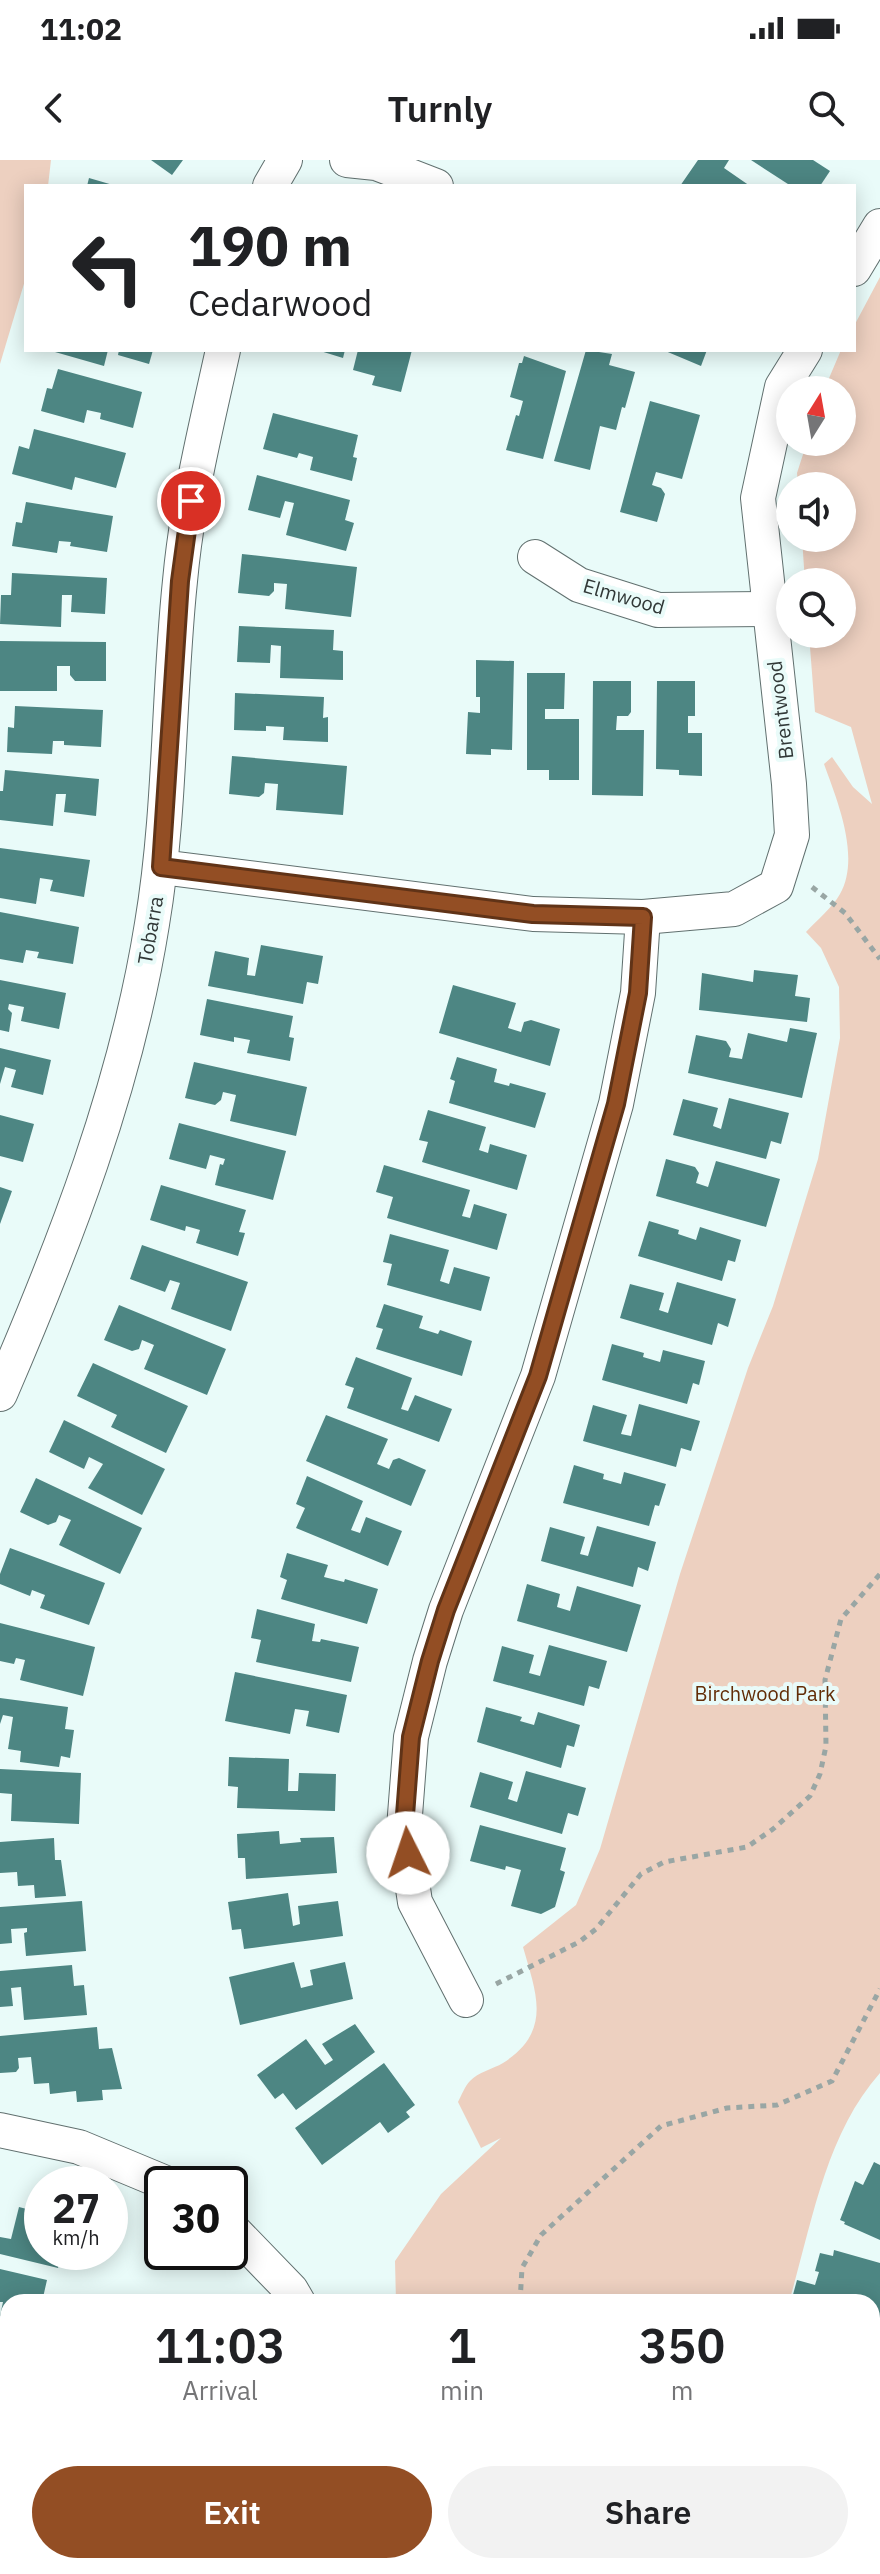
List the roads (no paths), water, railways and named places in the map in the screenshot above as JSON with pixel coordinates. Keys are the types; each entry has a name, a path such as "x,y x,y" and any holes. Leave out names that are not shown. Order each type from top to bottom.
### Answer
{"street":[{"path":"271,184 285,160"},
{"path":"347,160 376,163 431,184"},
{"path":"856,266 880,226"},
{"name":"Tobarra","path":"0,1394 54,1269 127,1044 149,941 161,867 180,581 195,475 223,352"},
{"name":"Brentwood","path":"643,917 734,909 779,875 792,835 758,498 782,387 804,352"},
{"name":"Elmwood","path":"535,557 579,585 658,610 768,609"},
{"path":"161,867 533,914 643,917 638,993 612,1119 538,1376 446,1610 411,1737 404,1828 415,1902 466,2000"},
{"path":"0,2130 79,2147 144,2174"},
{"path":"248,2246 293,2294"}],"park label":[{"name":"Birchwood Park","path":"765,1693"}]}
